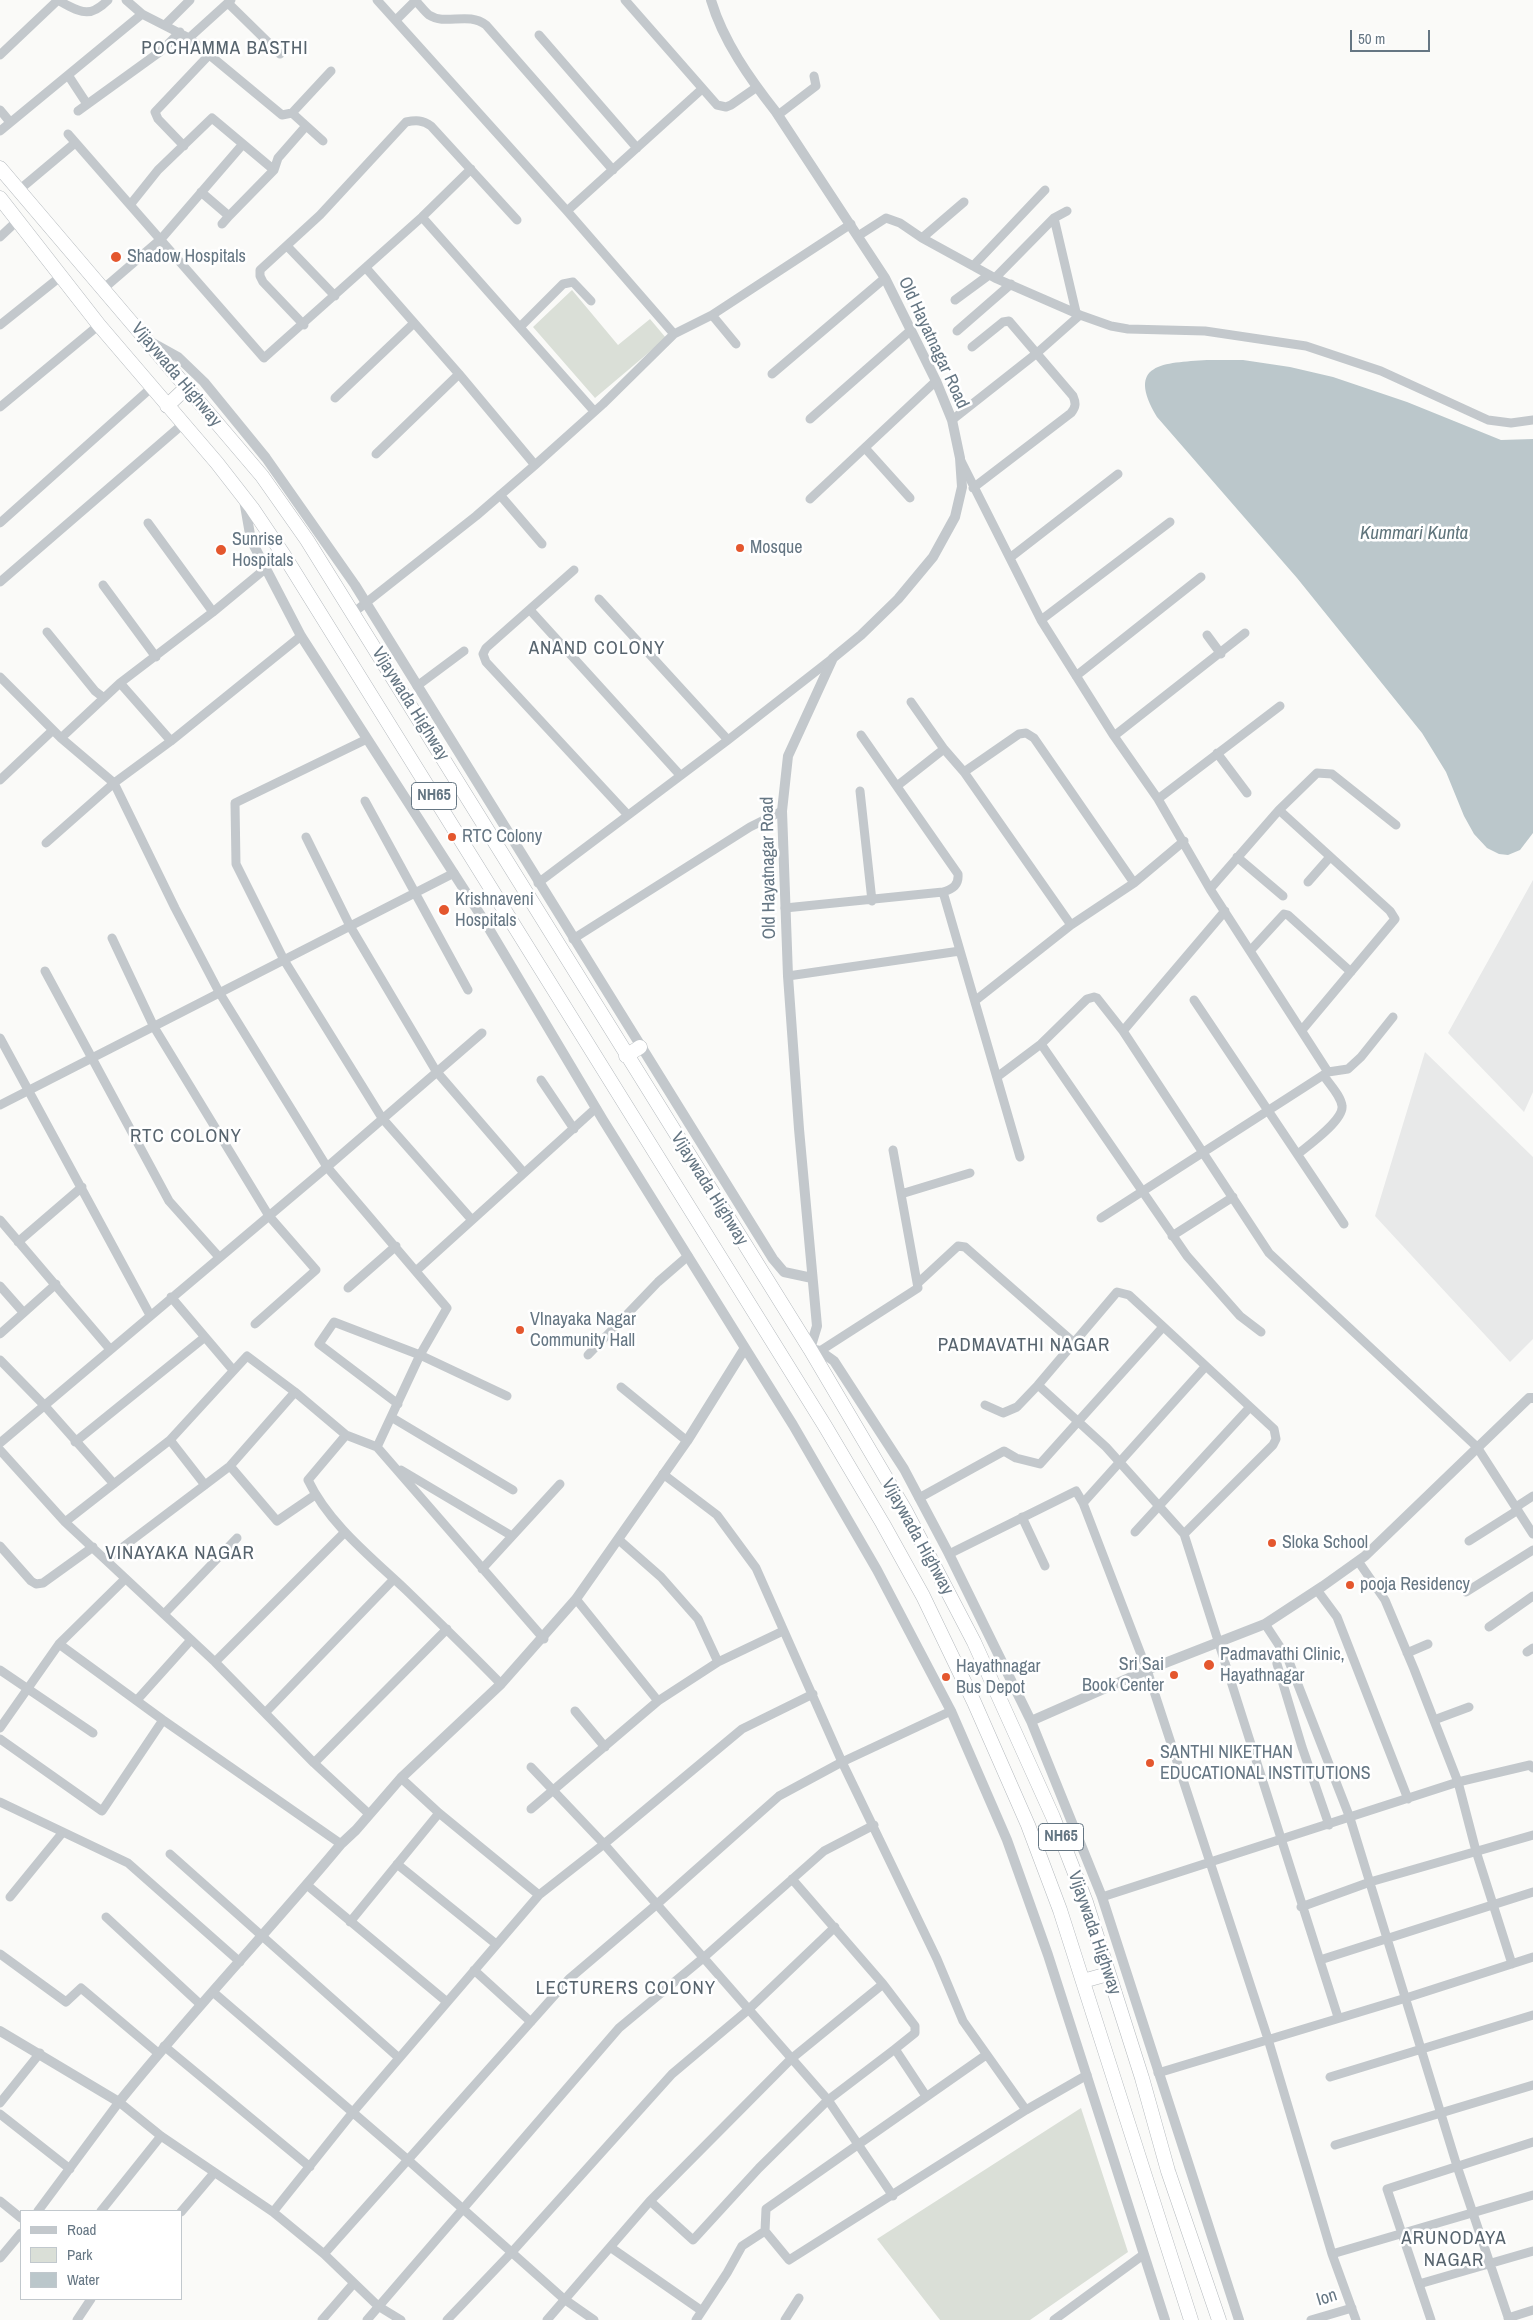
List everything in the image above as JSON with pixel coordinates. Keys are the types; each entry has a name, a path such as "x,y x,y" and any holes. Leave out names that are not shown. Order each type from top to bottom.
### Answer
{"highway":[{"name":"Vijaywada Highway","path":"0,168 262,476 307,540 626,1056 815,1350 905,1510 974,1642 1053,1817 1086,1902 1142,2078 1168,2171 1219,2320"},
{"name":"Vijaywada Highway","path":"0,198 98,325 244,497 324,616 390,727 474,859 884,1524 923,1596 974,1702 1028,1825 1060,1910 1192,2320"},
{"path":"167,406 186,388"},
{"path":"626,1056 640,1047"},
{"path":"1083,1981 1108,1974"}],"street":[{"path":"0,55 58,0 83,12 90,12 98,10 108,0"},
{"path":"126,0 142,14 166,24 189,38 278,112 287,115 292,113 331,71"},
{"path":"166,24 190,0"},
{"path":"377,0 567,211 674,334"},
{"path":"396,20 416,0 427,13 435,17 471,18 486,25 613,170"},
{"path":"625,0 717,105 726,107 757,87"},
{"name":"Old Hayatnagar Road","path":"711,0 717,20 757,87 778,115 885,278 936,382 952,420 960,458 962,487 955,517 933,557 898,598 867,629 833,658 788,756 782,811 788,976 817,1326 815,1350"},
{"path":"189,38 230,1 280,54"},
{"path":"0,131 142,14"},
{"path":"78,111 161,51 180,32"},
{"path":"539,36 637,148"},
{"path":"184,146 158,119 155,112 209,55"},
{"path":"68,75 87,104"},
{"path":"778,115 816,86 814,76"},
{"path":"567,211 702,89"},
{"path":"0,110 10,122"},
{"path":"292,113 323,141"},
{"path":"130,205 158,170 212,118 274,170"},
{"path":"304,325 260,276 260,270 320,215 406,122 416,120 426,122 517,220"},
{"path":"222,224 274,170 278,158 306,126"},
{"path":"68,134 162,239 264,358 304,325 471,170"},
{"path":"19,190 75,143"},
{"path":"103,289 162,239 243,144"},
{"path":"973,266 1045,190"},
{"path":"201,192 229,216"},
{"path":"922,238 964,202"},
{"path":"955,300 992,276 1054,218 1067,211"},
{"path":"422,217 594,411"},
{"path":"858,236 886,218 900,223 922,238 992,276 1078,314 1128,329 1206,331 1306,346 1382,371 1488,420 1511,423 1533,420"},
{"path":"1054,218 1078,314"},
{"path":"0,237 17,221"},
{"path":"353,613 367,604 535,465 674,334 712,315 851,224"},
{"path":"286,246 335,296"},
{"path":"366,268 459,374 535,465"},
{"path":"0,325 60,277"},
{"path":"772,374 885,278"},
{"path":"520,327 563,284 568,282 573,282 591,301"},
{"path":"956,331 1011,284"},
{"path":"952,420 1037,353 1078,314"},
{"path":"712,315 736,344"},
{"path":"972,347 1006,321 1012,323 1073,396 1075,402 1074,409 974,488"},
{"path":"335,398 414,323"},
{"path":"0,407 98,325"},
{"path":"810,419 910,331"},
{"path":"144,337 178,357 204,382 266,458 315,525 367,604 538,883 773,1259 784,1272 812,1278"},
{"path":"376,454 459,374"},
{"path":"810,499 936,382"},
{"path":"0,523 151,388"},
{"path":"0,582 183,424"},
{"path":"865,448 910,498"},
{"path":"960,458 1041,620 1114,736 1158,799 1184,841 1210,889 1302,1030 1340,1100 1343,1108 1339,1118 1298,1154"},
{"path":"1011,557 1118,474"},
{"path":"500,495 542,544"},
{"path":"244,497 251,540 300,636 454,873 596,1108 745,1348 877,1570 951,1711 1007,1840 1048,1955 1165,2320"},
{"path":"1041,620 1170,522"},
{"path":"148,523 213,612"},
{"path":"61,738 120,683 213,612 265,568"},
{"path":"574,570 486,648 483,654 486,662 628,814"},
{"path":"1076,676 1201,576"},
{"path":"103,584 156,657"},
{"path":"599,599 728,740"},
{"path":"530,610 680,775"},
{"path":"47,632 95,691 104,698"},
{"path":"1114,736 1221,654 1245,633"},
{"path":"1207,635 1221,654"},
{"path":"46,844 114,783 171,741 300,636"},
{"path":"417,686 464,651"},
{"path":"538,883 728,740 833,658"},
{"path":"0,677 61,738 114,783 175,908 219,992 327,1167 417,1270 447,1308 420,1355 377,1447"},
{"path":"120,683 171,741"},
{"path":"911,702 944,749 964,772 1071,925"},
{"path":"1158,799 1280,706"},
{"path":"0,780 53,730"},
{"path":"964,772 1019,734 1026,733 1034,738 1134,883"},
{"path":"785,908 872,901 944,892 956,885 958,874 861,735"},
{"path":"367,739 235,803 236,864 284,960 382,1118 472,1220"},
{"path":"897,786 944,749"},
{"path":"1218,753 1247,793"},
{"path":"1210,889 1278,810 1317,773 1332,774 1396,824"},
{"path":"860,791 872,901"},
{"path":"365,801 468,990"},
{"path":"1278,810 1395,916 1392,924 1302,1030"},
{"path":"573,938 750,827 782,811"},
{"path":"306,837 350,926 436,1071 524,1173"},
{"path":"976,1000 1071,925 1134,883 1184,841"},
{"path":"1237,857 1283,896"},
{"path":"1308,882 1330,857"},
{"path":"0,1105 454,873"},
{"path":"944,892 1020,1157"},
{"path":"1123,1031 1224,911"},
{"path":"1250,950 1284,914 1288,915 1351,972"},
{"path":"112,938 154,1027 269,1216 316,1270 255,1324"},
{"path":"788,976 960,951"},
{"path":"45,971 169,1200 219,1257"},
{"path":"997,1077 1041,1044 1087,1000 1094,997 1098,998 1123,1031 1269,1253 1477,1447 1533,1534"},
{"path":"1194,1000 1344,1224"},
{"path":"1101,1218 1326,1074 1348,1069 1361,1057 1393,1017"},
{"path":"0,1443 110,1348 327,1167 482,1032"},
{"path":"0,1038 150,1315"},
{"path":"1041,1044 1187,1256 1226,1302 1240,1316 1261,1332"},
{"path":"540,1080 574,1129"},
{"path":"417,1270 596,1108"},
{"path":"893,1150 918,1288 815,1350 834,1361 904,1469 949,1554 1031,1721 1102,1897 1240,2320"},
{"path":"901,1194 970,1173"},
{"path":"18,1242 82,1187"},
{"path":"1172,1236 1233,1198"},
{"path":"0,1220 110,1348"},
{"path":"348,1288 396,1246"},
{"path":"918,1283 958,1246 965,1247 1073,1342"},
{"path":"588,1355 658,1282 688,1256"},
{"path":"0,1334 56,1284"},
{"path":"0,1286 23,1312"},
{"path":"985,1405 1003,1413 1012,1411 1038,1384 1117,1292 1129,1295 1204,1367 1274,1429 1276,1440 1273,1444 1184,1534"},
{"path":"172,1296 232,1370"},
{"path":"398,1404 318,1344 334,1322 420,1355 507,1396"},
{"path":"919,1498 1004,1451 1016,1458 1040,1464 1163,1327"},
{"path":"75,1442 205,1337"},
{"path":"39,2210 119,2102 161,2050 240,1962 295,1896 307,1885 341,1844 356,1830 401,1778 501,1684 576,1600 687,1441 745,1348"},
{"path":"65,1522 170,1440 232,1370 247,1356 295,1392 346,1435 377,1447 544,1638"},
{"path":"0,1360 44,1405 114,1484"},
{"path":"1083,1502 1204,1367"},
{"path":"1038,1384 1106,1447 1184,1534 1301,1907 1338,2017"},
{"path":"621,1387 687,1441"},
{"path":"107,1559 230,1466 295,1392"},
{"path":"1031,1721 1147,1670 1264,1624 1317,1590 1358,1561 1529,1398 1533,1398"},
{"path":"1135,1532 1250,1407"},
{"path":"391,1417 514,1490"},
{"path":"346,1435 308,1480 316,1495 345,1532 447,1629 501,1684"},
{"path":"170,1440 205,1485"},
{"path":"0,1450 65,1522 107,1559 125,1579 164,1614 190,1641 215,1662 314,1762 369,1814"},
{"path":"393,1465 512,1536"},
{"path":"230,1466 277,1521 316,1495"},
{"path":"663,1474 717,1515 756,1568 842,1762 937,1959 963,2021 1026,2110"},
{"path":"482,1569 560,1484"},
{"path":"949,1554 1076,1491 1083,1502 1147,1670 1268,2039 1332,2254 1356,2320"},
{"path":"1469,1541 1533,1496"},
{"path":"1022,1517 1045,1566"},
{"path":"215,1662 345,1532"},
{"path":"164,1614 237,1538"},
{"path":"619,1540 661,1577 698,1619 718,1662"},
{"path":"0,1546 31,1582 36,1584 43,1583 93,1547"},
{"path":"1466,1592 1533,1550"},
{"path":"1358,1561 1385,1600 1458,1782 1476,1852 1512,1964"},
{"path":"0,1728 60,1644 125,1579"},
{"path":"265,1713 394,1579"},
{"path":"1317,1590 1337,1617 1408,1799"},
{"path":"1489,1627 1533,1596"},
{"path":"576,1600 658,1701"},
{"path":"1264,1624 1288,1659 1350,1818 1457,2166 1508,2319 1533,2310"},
{"path":"314,1762 447,1629"},
{"path":"531,1810 658,1701 718,1662 783,1631"},
{"path":"137,1700 190,1641"},
{"path":"60,1644 163,1720 341,1844"},
{"path":"1407,1653 1428,1644"},
{"path":"1281,1651 1276,1656 1277,1664 1302,1747 1329,1825"},
{"path":"0,1670 93,1733"},
{"path":"273,2212 399,2058 539,1895 604,1844 742,1729 813,1694"},
{"path":"1434,1720 1469,1707"},
{"path":"324,2254 569,1979 656,1905 778,1796 842,1762 951,1711"},
{"path":"575,1712 605,1747"},
{"path":"0,1739 102,1811 163,1720"},
{"path":"1102,1897 1210,1860 1280,1841 1458,1782 1530,1765 1533,1768"},
{"path":"531,1768 604,1844 702,1959 828,2100 893,2196"},
{"path":"401,1778 439,1813 539,1895"},
{"path":"2,1806 128,1863 240,1962"},
{"path":"350,1922 439,1813"},
{"path":"367,2320 619,2028 702,1959 824,1851 874,1825"},
{"path":"10,1897 63,1832"},
{"path":"1301,1907 1370,1882 1533,1835"},
{"path":"170,1854 399,2058"},
{"path":"397,1864 496,1944"},
{"path":"650,2201 693,2240 759,2168 828,2100 915,2033 916,2030 883,1984 792,1879"},
{"path":"307,1885 447,2002"},
{"path":"1320,1960 1533,1892"},
{"path":"106,1917 201,2005"},
{"path":"447,2320 512,2252 672,2074 748,2010 835,1927"},
{"path":"0,1954 66,2002 81,1988 310,2167"},
{"path":"1158,2073 1406,1998 1533,1957"},
{"path":"474,1970 531,2022"},
{"path":"547,2320 650,2201 791,2059 883,1984"},
{"path":"213,1992 354,2112 564,2299 594,2320"},
{"path":"1330,2077 1533,2015"},
{"path":"0,2031 40,2053 119,2102 161,2136 273,2212 324,2254 378,2306 401,2320"},
{"path":"895,2049 926,2096"},
{"path":"0,2103 40,2053"},
{"path":"986,2055 766,2210 765,2231 789,2260 893,2196 1026,2110 1086,2076"},
{"path":"1335,2145 1533,2085"},
{"path":"0,2114 70,2169"},
{"path":"102,2210 161,2136"},
{"path":"1431,2320 1387,2189 1533,2142"},
{"path":"182,2211 214,2173"},
{"path":"1332,2254 1533,2195"},
{"path":"0,2201 20,2217"},
{"path":"696,2320 742,2246 765,2231"},
{"path":"0,2258 20,2234"},
{"path":"610,2247 702,2310"},
{"path":"1419,2284 1533,2251"},
{"path":"1054,2320 1143,2255"},
{"path":"322,2320 354,2283"},
{"path":"785,2320 799,2298"},
{"path":"77,2320 90,2300"},
{"name":"Ion","path":"1311,2320 1352,2308"}],"shaded area":[{"path":"1533,880 1533,1092 1524,1112 1448,1033"},
{"path":"1425,1052 1533,1157 1533,1339 1510,1362 1375,1216"}],"green space":[{"path":"572,290 618,345 650,319 666,338 595,398 533,327"},
{"path":"1081,2108 1128,2252 1030,2320 940,2320 877,2239"}],"water":[{"name":"Kummari Kunta","path":"1207,360 1243,360 1290,367 1333,377 1407,402 1501,440 1533,439 1533,833 1520,850 1508,855 1499,854 1487,848 1474,834 1464,816 1446,772 1422,733 1297,578 1157,417 1148,399 1145,386 1147,376 1154,369 1163,365"}],"place":[{"name":"Shadow Hospitals","path":"116,257"},
{"name":"Mosque","path":"740,548"},
{"name":"Sunrise Hospitals","path":"221,550"},
{"name":"RTC Colony","path":"452,837"},
{"name":"Krishnaveni Hospitals","path":"444,910"},
{"name":"VInayaka Nagar Community Hall","path":"520,1330"},
{"name":"Sloka School","path":"1272,1543"},
{"name":"pooja Residency","path":"1350,1585"},
{"name":"Padmavathi Clinic, Hayathnagar","path":"1209,1665"},
{"name":"Sri Sai Book Center","path":"1174,1675"},
{"name":"Hayathnagar Bus Depot","path":"946,1677"},
{"name":"SANTHI NIKETHAN EDUCATIONAL INSTITUTIONS","path":"1150,1763"}],"district":[{"name":"POCHAMMA BASTHI","path":"225,49"},
{"name":"ANAND COLONY","path":"597,649"},
{"name":"RTC COLONY","path":"186,1137"},
{"name":"PADMAVATHI NAGAR","path":"1024,1346"},
{"name":"VINAYAKA NAGAR","path":"180,1554"},
{"name":"LECTURERS COLONY","path":"626,1989"},
{"name":"ARUNODAYA NAGAR","path":"1454,2250"}]}
